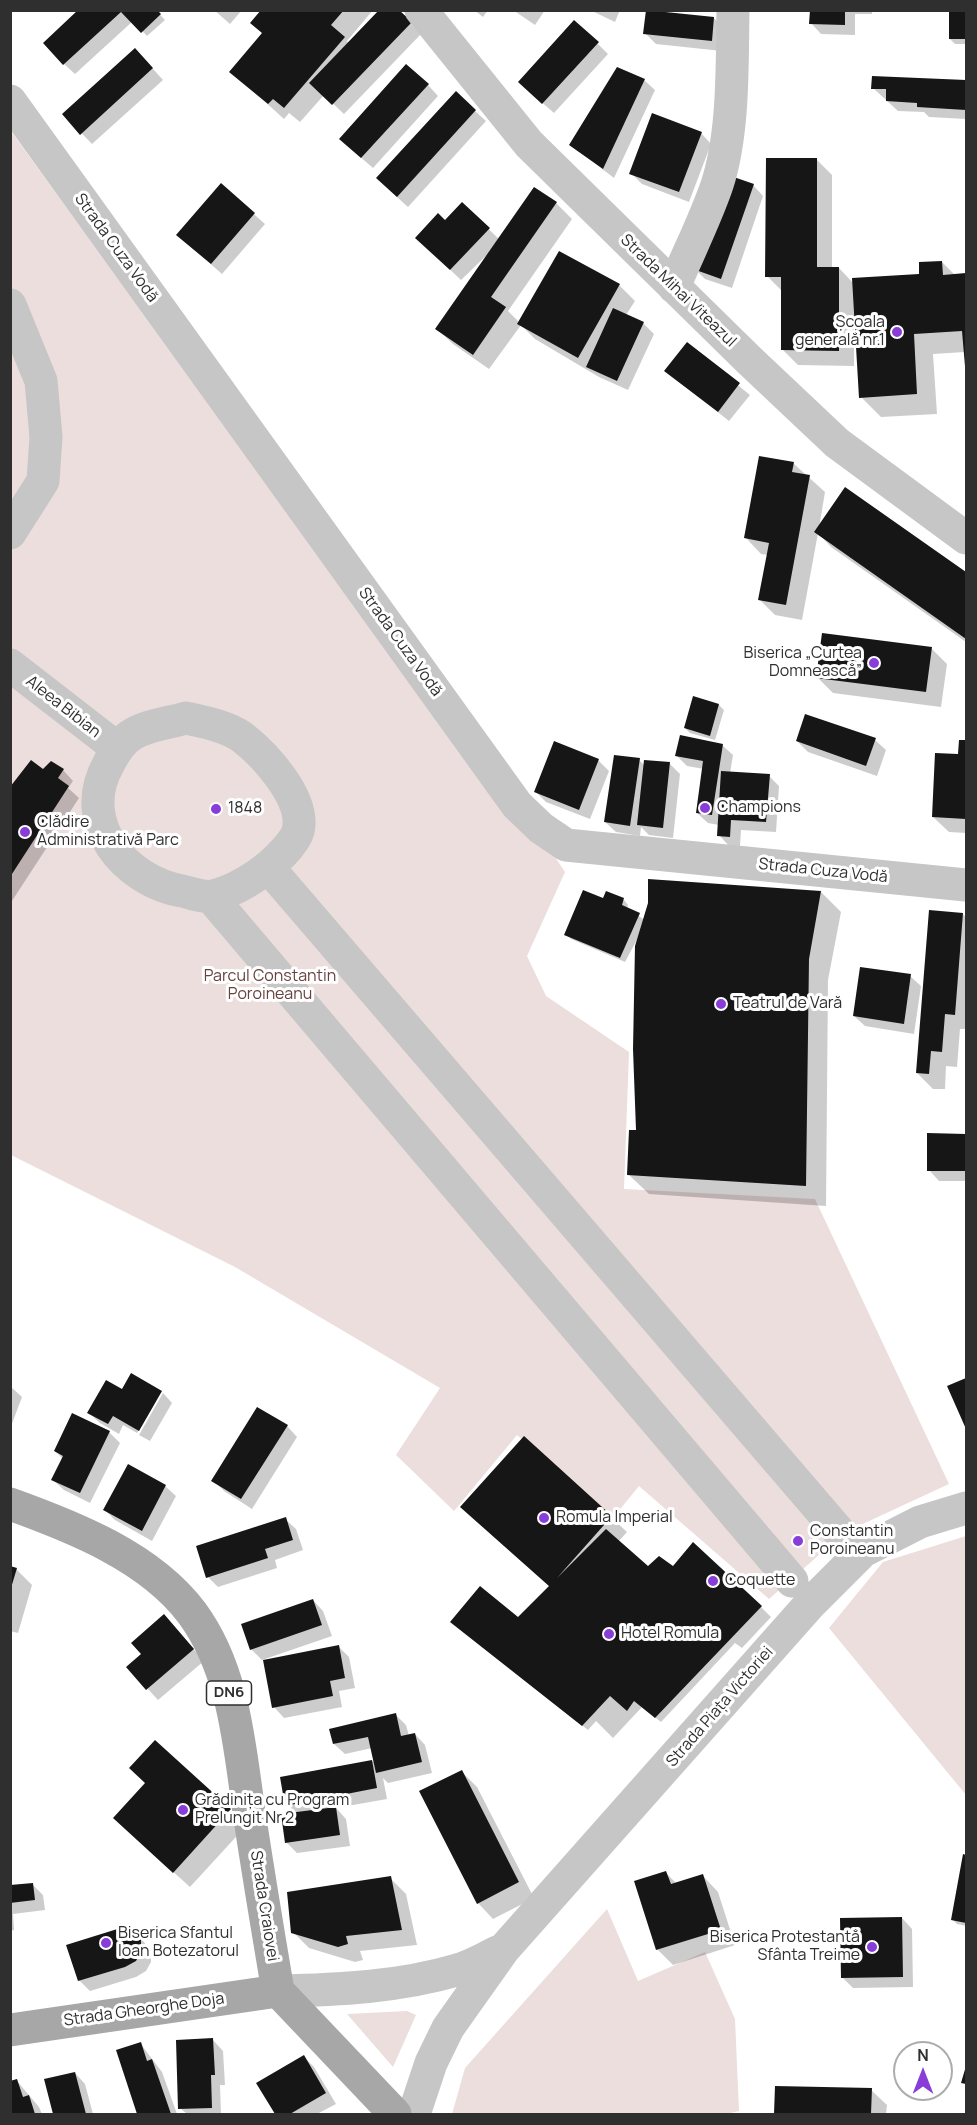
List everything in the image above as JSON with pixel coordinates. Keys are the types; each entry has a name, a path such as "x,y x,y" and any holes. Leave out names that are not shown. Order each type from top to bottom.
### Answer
{"main road":[{"name":"Strada Craiovei","path":"10,1504 52,1519 114,1550 158,1579 191,1612 217,1654 233,1705 278,1991"},
{"name":"Strada Gheorghe Doja","path":"10,2030 278,1991"},
{"path":"278,1991 394,2115"}],"street":[{"name":"Strada Mihai Viteazul","path":"421,10 529,144 674,287 837,443 966,537"},
{"path":"674,287 717,184 725,152 733,10"},
{"name":"Strada Cuza Vodă","path":"10,101 503,786 531,820 567,845 966,885"},
{"path":"10,304 41,381 46,437 43,481 11,530"},
{"name":"Aleea Bibian","path":"10,665 117,748"},
{"path":"186,718 211,724 240,736 272,765 292,796 298,812 297,831 284,852 268,867 232,889 211,897 156,885 120,860 101,830 97,803 102,775 117,748 134,734 186,718"},
{"path":"268,867 841,1534"},
{"path":"211,897 792,1581"},
{"name":"Strada Piața Victoriei","path":"414,2115 431,2062 448,2028 504,1949 849,1562 887,1537 920,1522 966,1509"},
{"name":"Strada Piața Victoriei","path":"278,1991 332,1990 418,1979 459,1970 504,1949"}],"green space":[{"name":"Parcul Constantin Poroineanu","path":"10,130 513,821 555,857 565,872 527,956 546,996 629,1052 624,1189 815,1199 949,1484 854,1528 828,1547 769,1599 639,1486 612,1519 517,1435 454,1511 396,1455 440,1388 235,1267 11,1155"},
{"path":"966,1536 966,1795 829,1628 883,1562"},
{"path":"607,1909 638,1981 705,1952 735,2019 739,2111 726,2114 452,2114 465,2068"},
{"path":"407,2011 416,2015 393,2067 347,2014"}],"building":[{"path":"78,10 157,10 161,14 141,33 121,12 63,65 43,43"},
{"path":"261,10 344,10 331,25 345,37 284,108 273,99 268,104 229,72 262,33 250,23"},
{"path":"379,10 399,10 412,22 332,105 309,83"},
{"path":"646,10 714,17 712,41 643,34"},
{"path":"810,10 845,10 845,25 809,24"},
{"path":"949,10 966,10 966,39 949,39"},
{"path":"574,20 599,42 542,104 518,82"},
{"path":"135,48 153,68 80,135 62,114"},
{"path":"406,64 429,84 361,158 339,139"},
{"path":"617,67 645,79 603,169 569,145"},
{"path":"872,76 966,80 966,110 917,107 917,103 886,101 886,89 871,89"},
{"path":"456,91 476,110 397,197 376,178"},
{"path":"652,113 702,132 679,192 629,174"},
{"path":"766,158 817,158 817,267 839,267 839,351 781,350 781,277 765,277"},
{"path":"725,174 754,184 721,279 693,269"},
{"path":"221,183 255,213 211,264 176,235"},
{"path":"534,187 557,202 491,297 506,307 473,355 435,329"},
{"path":"462,202 490,228 450,270 415,238 438,213 445,220"},
{"path":"559,251 620,284 578,358 517,324"},
{"name":"Școala generală nr.1","path":"942,261 943,275 966,273 966,378 962,331 914,334 917,394 859,398 852,278 919,274 919,262"},
{"path":"613,308 644,322 617,381 586,367"},
{"path":"687,342 740,383 718,412 664,371"},
{"path":"759,456 794,462 792,472 810,475 786,605 758,600 769,543 744,538"},
{"path":"845,487 966,572 966,639 814,532"},
{"name":"Biserica „Curtea Domnească”","path":"822,633 932,647 926,692 816,678"},
{"path":"693,696 719,704 710,736 684,728"},
{"path":"805,714 876,738 866,766 796,741"},
{"path":"680,735 723,744 712,815 696,813 703,761 675,756"},
{"path":"959,740 966,740 966,819 932,817 935,753 958,754"},
{"path":"554,741 599,759 579,810 534,792"},
{"path":"614,755 640,758 630,826 604,822"},
{"name":"Clădire Administrativă Parc","path":"31,760 43,769 51,761 64,769 58,778 69,786 10,877 10,787"},
{"path":"644,760 670,762 663,828 637,825"},
{"path":"721,771 770,774 766,822 731,820 730,837 717,836"},
{"name":"Teatrul de Vară","path":"648,879 821,891 809,959 806,1186 627,1175 629,1130 636,1130 633,1049 635,946 648,903"},
{"path":"583,890 603,898 606,891 624,898 622,905 640,913 620,958 564,935"},
{"path":"929,910 963,913 955,1015 945,1014 942,1052 931,1051 929,1074 916,1073"},
{"path":"860,967 911,974 904,1024 853,1016"},
{"path":"927,1133 966,1134 966,1171 927,1171"},
{"path":"131,1373 162,1391 139,1431 113,1416 108,1424 87,1413 106,1380 122,1389"},
{"path":"966,1378 966,1429 947,1386"},
{"path":"257,1407 288,1425 241,1499 211,1481"},
{"path":"72,1413 110,1431 80,1493 51,1480 63,1456 54,1451"},
{"path":"524,1436 612,1516 557,1578 606,1529 648,1566 659,1556 673,1566 693,1542 762,1606 655,1718 634,1701 627,1711 610,1696 582,1726 450,1622 480,1586 518,1617 549,1586 460,1507"},
{"path":"128,1464 166,1485 142,1531 103,1510"},
{"path":"286,1517 293,1540 265,1549 268,1558 206,1578 196,1546"},
{"path":"10,1566 17,1568 11,1588 10,1588"},
{"path":"313,1599 322,1625 250,1650 241,1624"},
{"path":"164,1614 194,1649 146,1690 126,1667 141,1654 131,1643"},
{"path":"339,1645 345,1678 330,1681 333,1696 272,1708 263,1660"},
{"path":"396,1713 401,1736 415,1733 422,1762 376,1773 368,1737 333,1744 329,1729"},
{"path":"155,1740 231,1809 173,1873 113,1818 145,1783 129,1768"},
{"path":"372,1760 377,1788 285,1806 280,1777"},
{"path":"462,1770 519,1882 477,1904 419,1791"},
{"path":"336,1807 340,1835 285,1843 281,1814"},
{"path":"963,1854 966,1855 966,1923 951,1920"},
{"path":"666,1871 671,1884 703,1874 721,1930 656,1950 634,1881"},
{"path":"391,1876 402,1930 346,1936 348,1944 338,1947 291,1933 287,1892"},
{"path":"33,1883 35,1900 10,1903 10,1885"},
{"path":"902,1917 903,1977 841,1978 840,1918"},
{"path":"127,1926 137,1931 141,1939 141,1951 136,1961 125,1967 78,1981 66,1945"},
{"path":"213,2038 215,2075 211,2075 212,2108 178,2109 176,2040"},
{"path":"141,2042 147,2061 152,2059 171,2114 137,2114 116,2050"},
{"path":"304,2055 326,2093 290,2114 275,2114 256,2083"},
{"path":"966,2066 966,2084 961,2083"},
{"path":"75,2072 86,2114 53,2114 44,2079"},
{"path":"17,2079 23,2097 29,2095 35,2114 10,2114 10,2081"},
{"path":"775,2086 872,2088 871,2114 774,2114"}],"place":[{"name":"Școala generală nr.1","path":"897,332"},
{"name":"Biserica „Curtea Domnească”","path":"874,663"},
{"name":"Champions","path":"705,808"},
{"name":"1848","path":"216,809"},
{"name":"Clădire Administrativă Parc","path":"25,832"},
{"name":"Teatrul de Vară","path":"721,1004"},
{"name":"Romula Imperial","path":"544,1518"},
{"name":"Constantin Poroineanu","path":"798,1541"},
{"name":"Coquette","path":"713,1581"},
{"name":"Hotel Romula","path":"609,1634"},
{"name":"Grădinița cu Program Prelungit Nr 2","path":"183,1810"},
{"name":"Biserica Sfantul Ioan Botezatorul","path":"106,1943"},
{"name":"Biserica Protestantă Sfânta Treime","path":"872,1947"}]}
